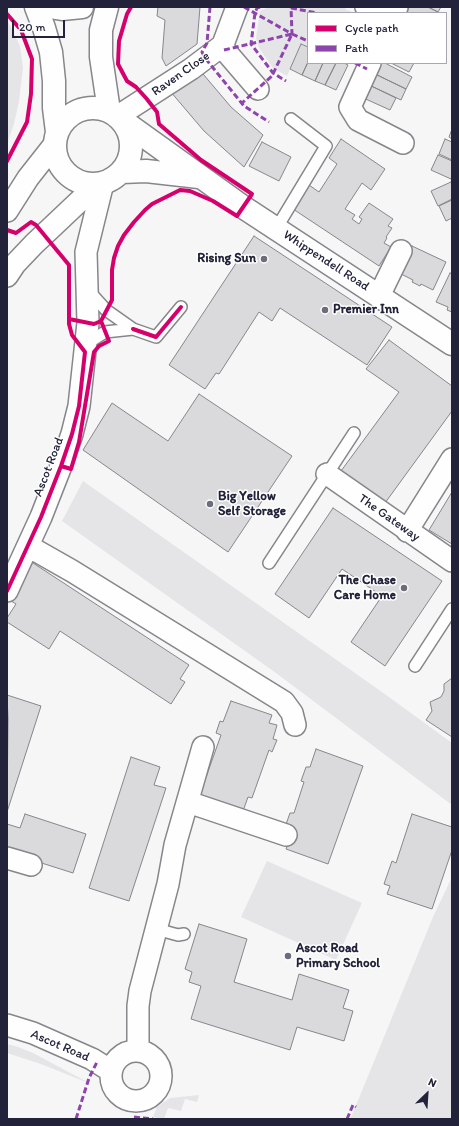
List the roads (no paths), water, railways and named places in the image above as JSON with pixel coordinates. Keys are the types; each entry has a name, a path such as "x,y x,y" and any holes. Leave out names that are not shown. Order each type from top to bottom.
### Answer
{"street":[{"path":"36,7 52,52 56,156 59,164 66,174 77,181 86,184 99,184"},
{"path":"49,7 62,9 82,7"},
{"path":"7,276 15,264 34,244 99,184 122,172 129,160 132,147 130,135 117,116 101,57 101,30 107,7"},
{"name":"Raven Close","path":"237,7 222,47 258,89"},
{"name":"Raven Close","path":"117,116 191,69 223,44"},
{"path":"370,64 350,107 358,120 403,143"},
{"path":"7,211 28,178 56,139 61,124 69,116 76,111 88,107 100,108 117,116"},
{"name":"Whippendell Road","path":"117,116 200,177 276,229 452,344"},
{"name":"Whippendell Road","path":"122,172 146,170 200,177"},
{"name":"Ascot Road","path":"7,591 41,517 62,466 79,406 88,323 86,252 99,184"},
{"path":"379,296 400,251"},
{"path":"407,531 452,459"},
{"name":"The Gateway","path":"326,474 452,561"},
{"path":"28,546 284,702 292,713 295,725"},
{"path":"138,1051 138,1006 140,991 168,884 174,845 188,802 203,747"},
{"path":"188,802 286,835"},
{"path":"7,858 30,865"},
{"name":"Ascot Road","path":"7,1025 33,1033 86,1056 112,1071"},
{"path":"131,1051 138,1051 152,1057 157,1062 161,1077 153,1094 142,1100 133,1100 126,1098 119,1093 114,1087 111,1079 114,1064 118,1058 131,1051"}],"lane":[{"path":"276,229 326,146 290,119"},
{"path":"87,289 106,310 133,329 156,336 181,307"},
{"path":"86,344 105,332 133,329"},
{"path":"269,563 354,433"},
{"path":"415,666 452,609"},
{"path":"156,929 178,935 184,934"}],"place":[{"name":"Rising Sun","path":"264,259"},
{"name":"Premier Inn","path":"325,310"},
{"name":"Big Yellow Self Storage","path":"210,504"},
{"name":"The Chase Care Home","path":"404,588"},
{"name":"Ascot Road Primary School","path":"288,956"}]}
